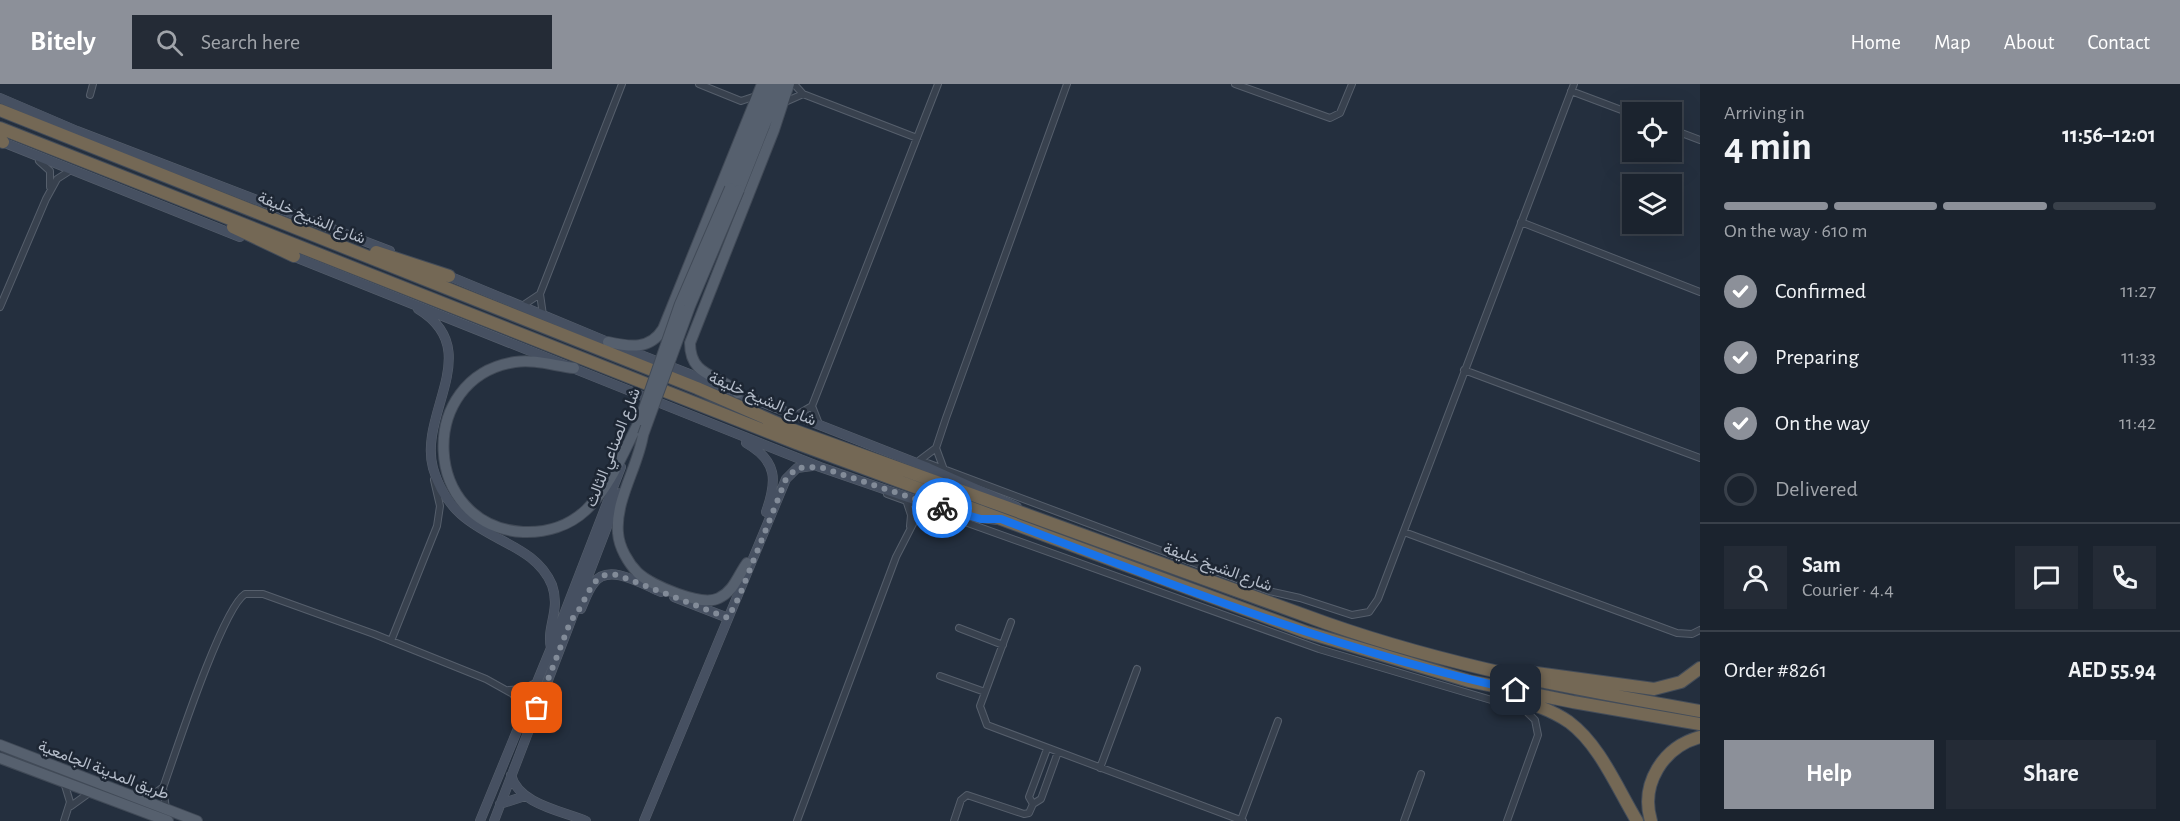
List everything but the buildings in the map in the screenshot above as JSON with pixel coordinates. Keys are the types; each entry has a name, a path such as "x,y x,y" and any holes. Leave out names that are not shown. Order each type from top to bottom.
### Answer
{"highway":[{"name":"شارع الشيخ خليفة","path":"0,110 697,388 793,430 1362,636 1478,669 1525,686"},
{"name":"شارع الشيخ خليفة","path":"0,128 764,431 1254,613 1354,648 1469,681 1525,686"},
{"path":"192,204 212,217 294,256"},
{"path":"333,243 359,247 449,276"},
{"path":"1139,555 1154,549"},
{"path":"1254,613 1259,627"},
{"path":"1478,669 1492,666 1654,689 1681,682 1700,668"},
{"path":"1469,681 1545,710 1569,722 1596,751 1636,821"},
{"path":"1525,686 1700,711"},
{"path":"1525,686 1700,724"},
{"path":"1651,821 1648,795 1661,763 1678,746 1700,737"}],"main road":[{"path":"608,342 638,346 650,342 659,334 762,84"},
{"name":"شارع الصناعي الثالث","path":"480,821 616,488 638,460 643,435 771,84"},
{"name":"شارع الصناعي الثالث","path":"494,821 571,620 680,304 781,84"},
{"path":"738,393 701,372 693,362 690,344 789,84"},
{"path":"0,98 77,131 449,276 608,342 896,455 1005,500 1026,514"},
{"path":"1,141 384,291 726,431 820,467 967,516 988,520 1001,519"},
{"path":"384,291 427,315 441,332 448,352 447,382 431,441 434,470 447,497 461,515 478,529 531,557 548,577 555,594 556,608 550,637 551,648"},
{"path":"574,368 517,361 481,375 461,393 448,416 443,443 443,465 453,488 469,508 492,525 518,532 544,531 566,524 616,488"},
{"path":"644,821 722,632 773,493 774,475 762,454 726,431"},
{"path":"729,614 788,476 801,466 820,467"},
{"path":"616,488 620,542 628,560 646,579 694,599 713,601 730,591 747,563"},
{"path":"571,620 581,609 596,580 610,574 708,611 729,614"},
{"path":"708,611 722,632"},
{"name":"طريق المدينة الجامعية","path":"0,745 145,801 164,817"},
{"name":"طريق المدينة الجامعية","path":"0,758 137,810 164,817 197,821"},
{"path":"512,775 516,788 525,796 586,821"},
{"path":"500,804 525,796"}],"street":[{"path":"90,95 93,84"},
{"path":"543,315 540,294 622,84"},
{"path":"699,84 741,101 756,96"},
{"path":"794,84 803,94 917,138"},
{"path":"822,427 816,419 812,406 938,84"},
{"path":"920,460 936,448 1067,84"},
{"path":"1235,84 1330,118 1340,113 1352,84"},
{"path":"896,455 905,455 943,468 1269,591 1300,597 1352,615 1364,615 1374,607 1378,599 1573,87 1622,109"},
{"path":"783,104 792,97 803,94"},
{"path":"741,101 748,117"},
{"path":"1682,133 1700,140"},
{"path":"0,307 52,180 49,169 15,147"},
{"path":"46,199 57,179 71,170"},
{"path":"1521,222 1700,292"},
{"path":"522,306 540,294"},
{"path":"1464,370 1700,458"},
{"path":"793,416 812,406"},
{"path":"936,448 943,468"},
{"path":"391,641 437,526 440,506 434,470"},
{"path":"869,483 907,503 1319,649 1517,707 1530,714 1535,720 1538,735 1507,821"},
{"path":"797,821 881,595 910,527 911,515 907,503"},
{"path":"910,527 928,510"},
{"path":"1404,532 1677,633 1692,633 1700,630"},
{"path":"164,817 163,788 208,663 235,602 245,594 257,592 391,641 508,690 516,698 523,712"},
{"path":"1011,622 980,708 987,725 1047,749 1242,821 1278,721"},
{"path":"959,628 1003,645"},
{"path":"1100,768 1137,669"},
{"path":"940,676 985,693"},
{"path":"508,690 523,689 536,682"},
{"path":"1033,804 1029,797 1047,749"},
{"path":"1033,804 1040,802 1058,752"},
{"path":"1038,774 1048,778"},
{"path":"1404,821 1421,774"},
{"path":"64,782 70,795 69,809 64,821"},
{"path":"145,801 163,788"},
{"path":"69,809 89,792"},
{"path":"954,821 961,800 967,795 1024,814 1029,813 1033,804"},
{"path":"1626,805 1631,821"},
{"path":"137,810 141,821"}],"way so far":[{"path":"537,708 571,620 581,609 593,584 600,576 615,574 728,618 739,597 786,479 797,468 820,467 942,508"}],"route":[{"path":"942,508 981,519 1001,519 1354,648 1469,681 1516,690"}]}
